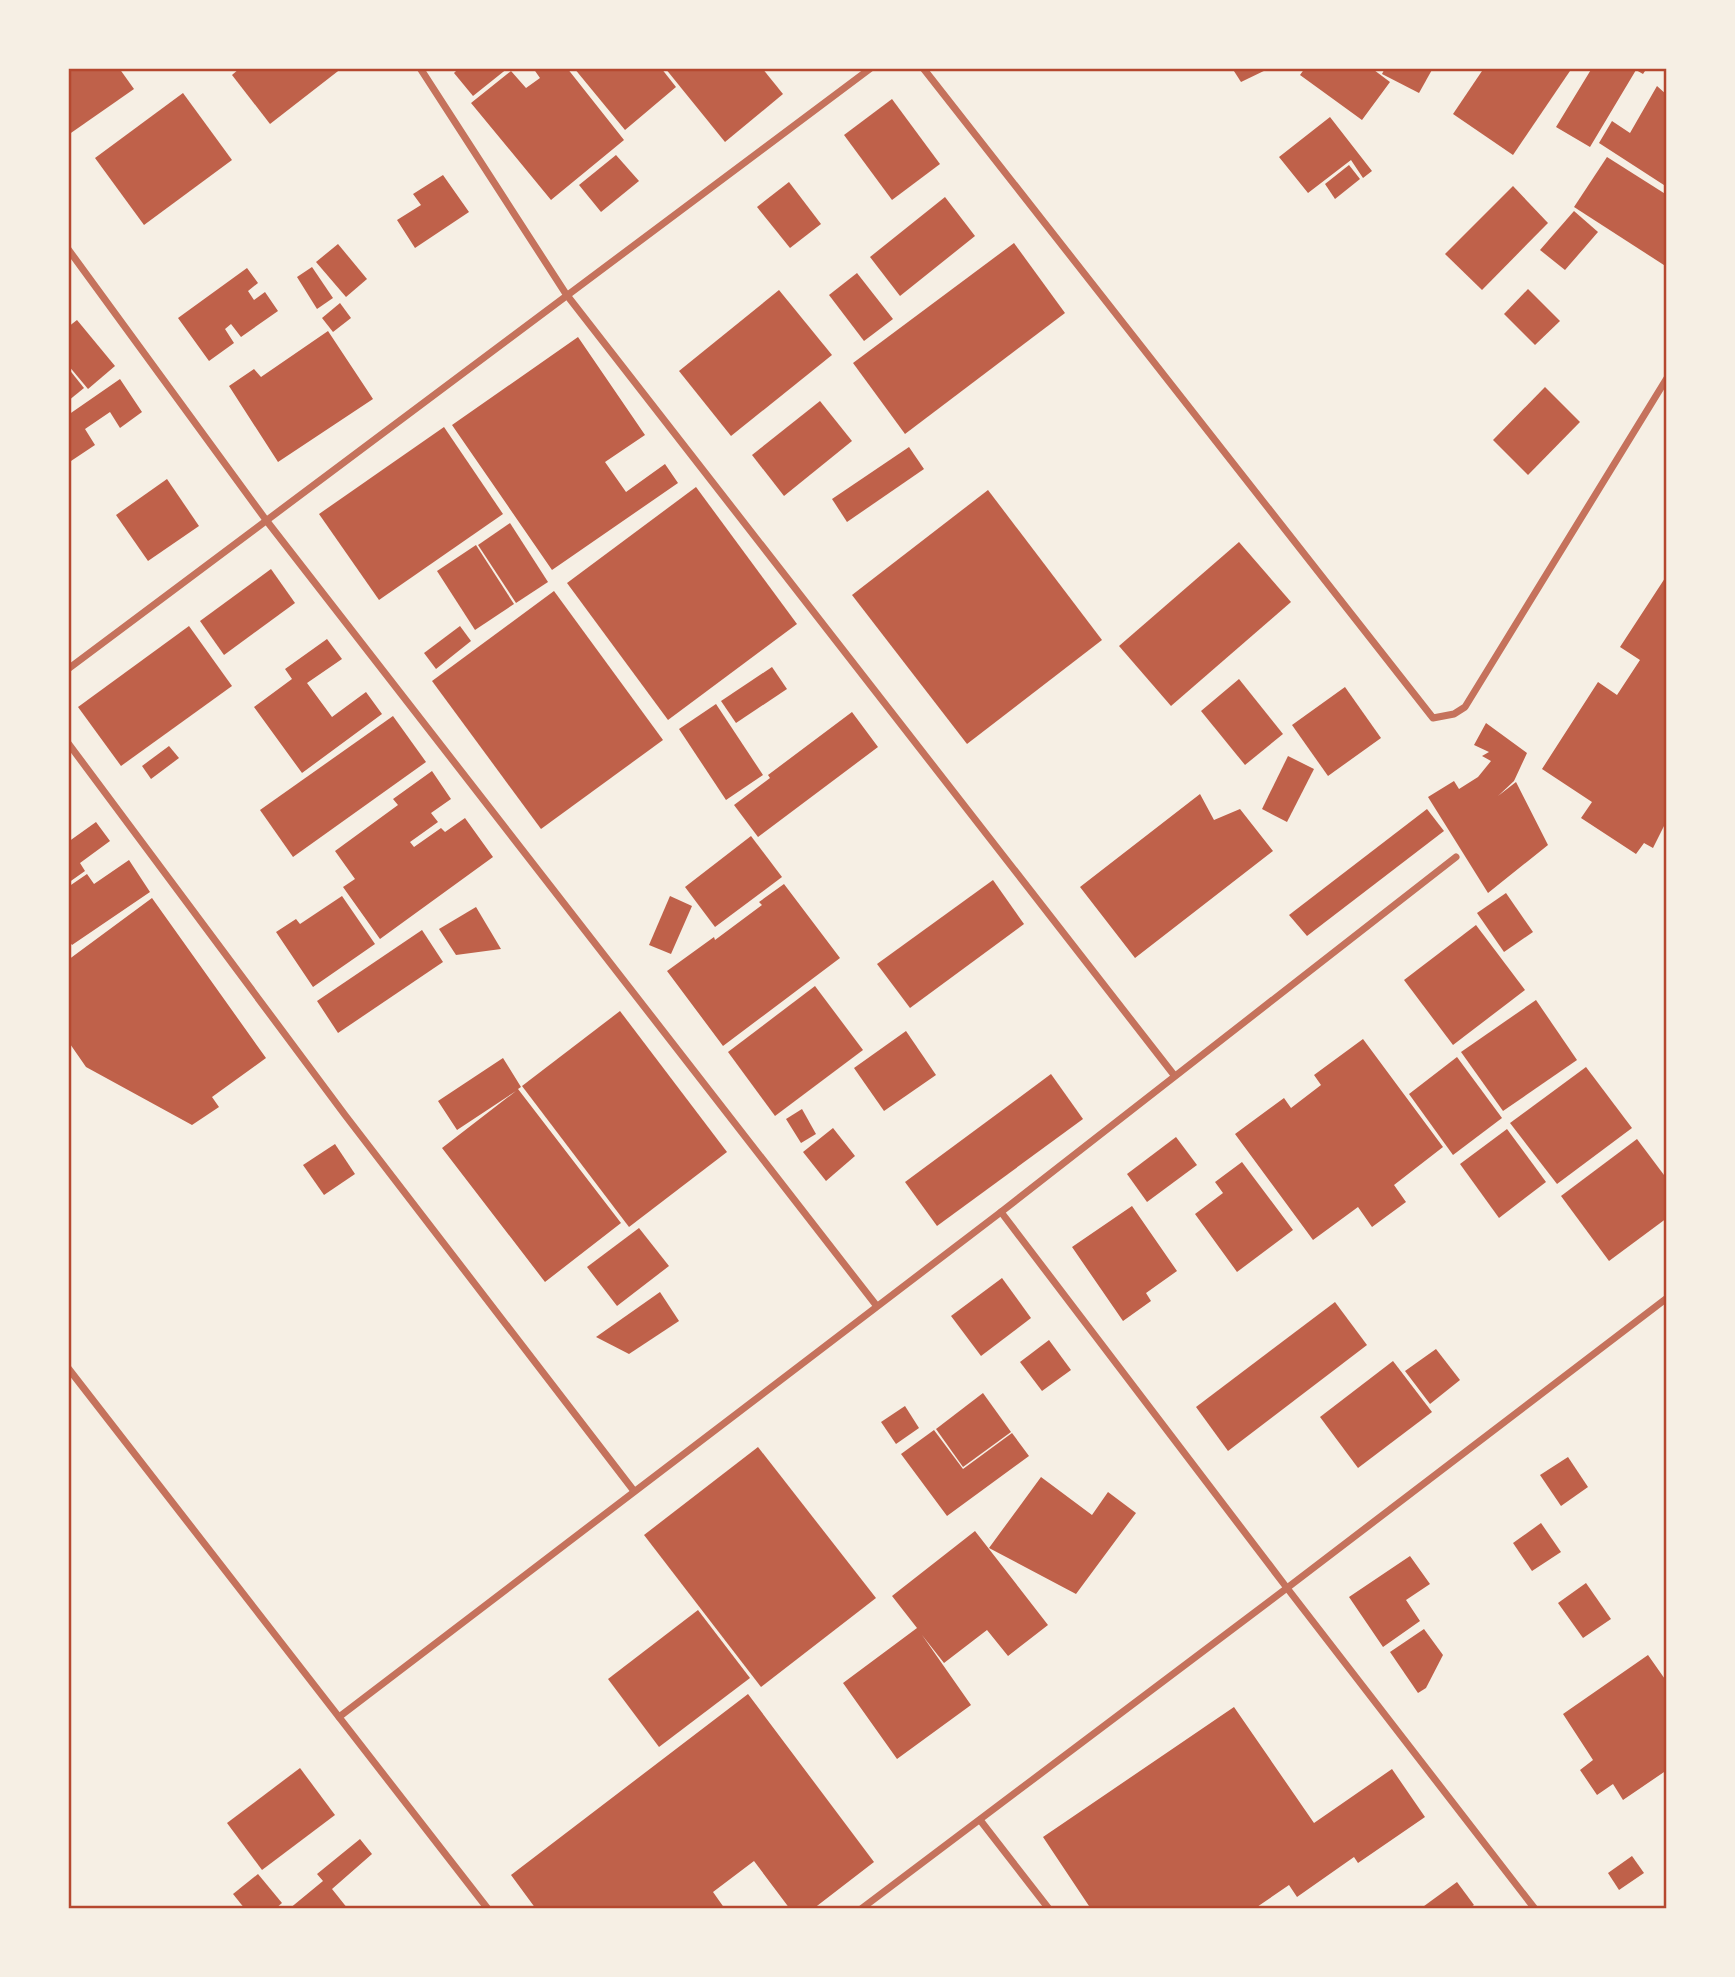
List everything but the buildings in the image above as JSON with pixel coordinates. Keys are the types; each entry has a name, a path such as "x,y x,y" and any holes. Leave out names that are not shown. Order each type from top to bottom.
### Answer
{"street":[{"path":"420,68 566,294 1174,1075"},
{"path":"68,668 871,68"},
{"path":"923,68 1433,718 1454,714 1465,707 1667,378"},
{"path":"68,250 266,520 876,1305"},
{"path":"68,743 345,1115 634,1491"},
{"path":"339,1717 1001,1212 1457,857"},
{"path":"1001,1212 1535,1909"},
{"path":"861,1909 1667,1298"},
{"path":"68,1368 488,1909"},
{"path":"980,1820 1049,1909"}]}
